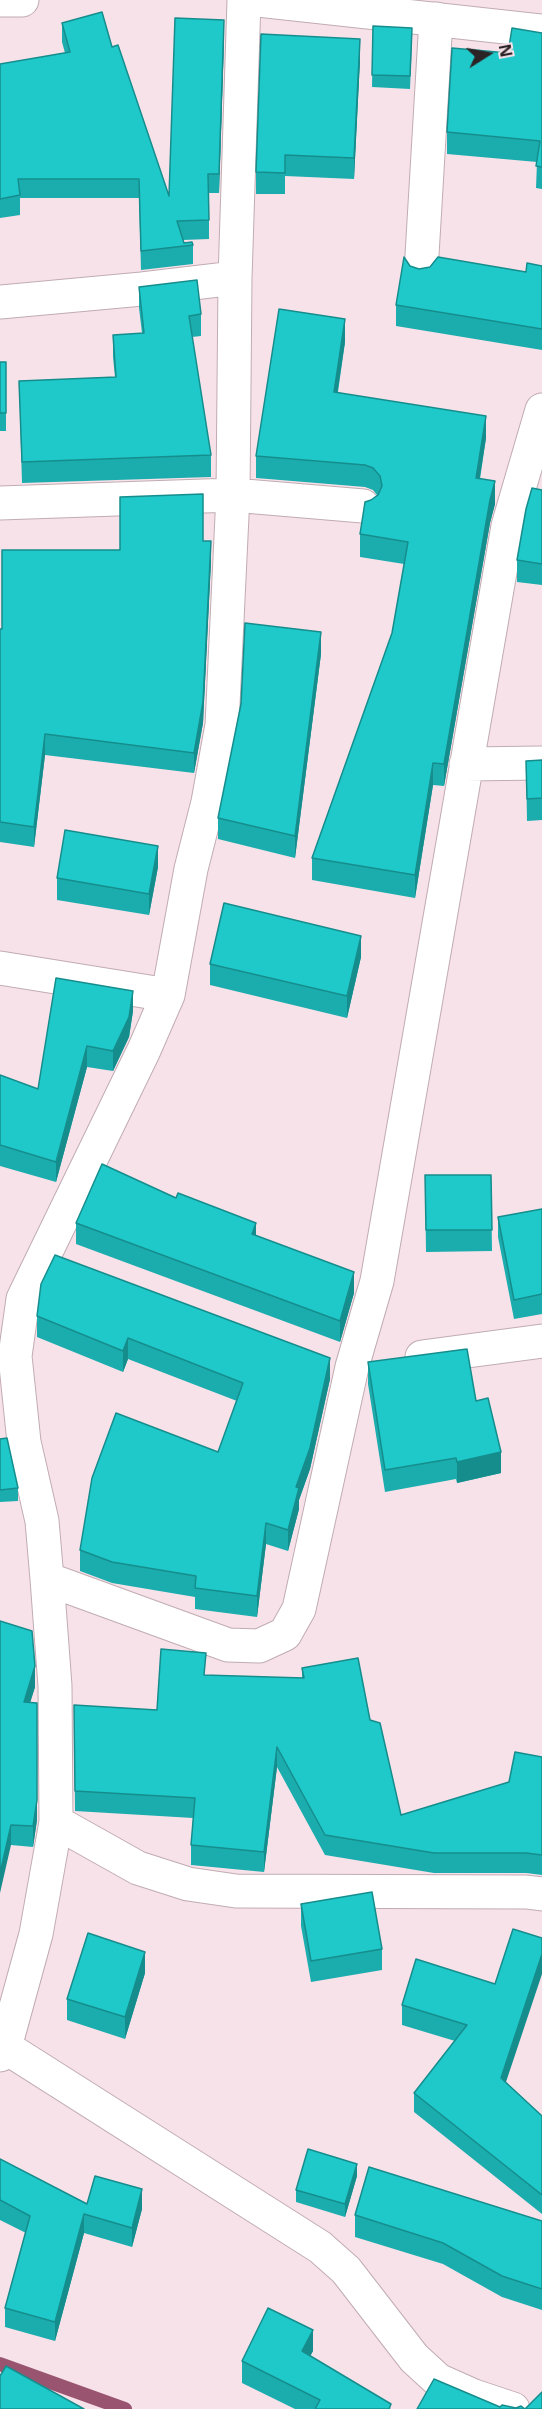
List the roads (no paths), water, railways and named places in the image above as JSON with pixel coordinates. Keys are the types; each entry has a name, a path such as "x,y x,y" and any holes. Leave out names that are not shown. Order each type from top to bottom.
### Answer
{"street":[{"path":"0,0 22,0"},
{"path":"244,0 235,278 233,495 222,725 208,801 190,869 168,995 144,1050 23,1299 15,1356 24,1442 42,1521 55,1686 56,1822 36,1934 2,2051 320,2247 346,2270 414,2358 438,2380 474,2396 513,2409"},
{"path":"258,0 542,31"},
{"path":"421,272 436,19"},
{"path":"0,302 235,278"},
{"path":"47,1580 228,1645 259,1646 285,1634 299,1609 352,1367 377,1281 508,526 542,410"},
{"path":"0,503 233,495 363,506"},
{"path":"466,764 542,763"},
{"path":"0,968 168,995"},
{"path":"46,1253 79,1265"},
{"path":"319,1355 352,1367 542,1341"},
{"path":"56,1822 138,1868 188,1884 236,1892 526,1892 542,1894"}],"waterway":[{"path":"0,2364 125,2409"}]}
